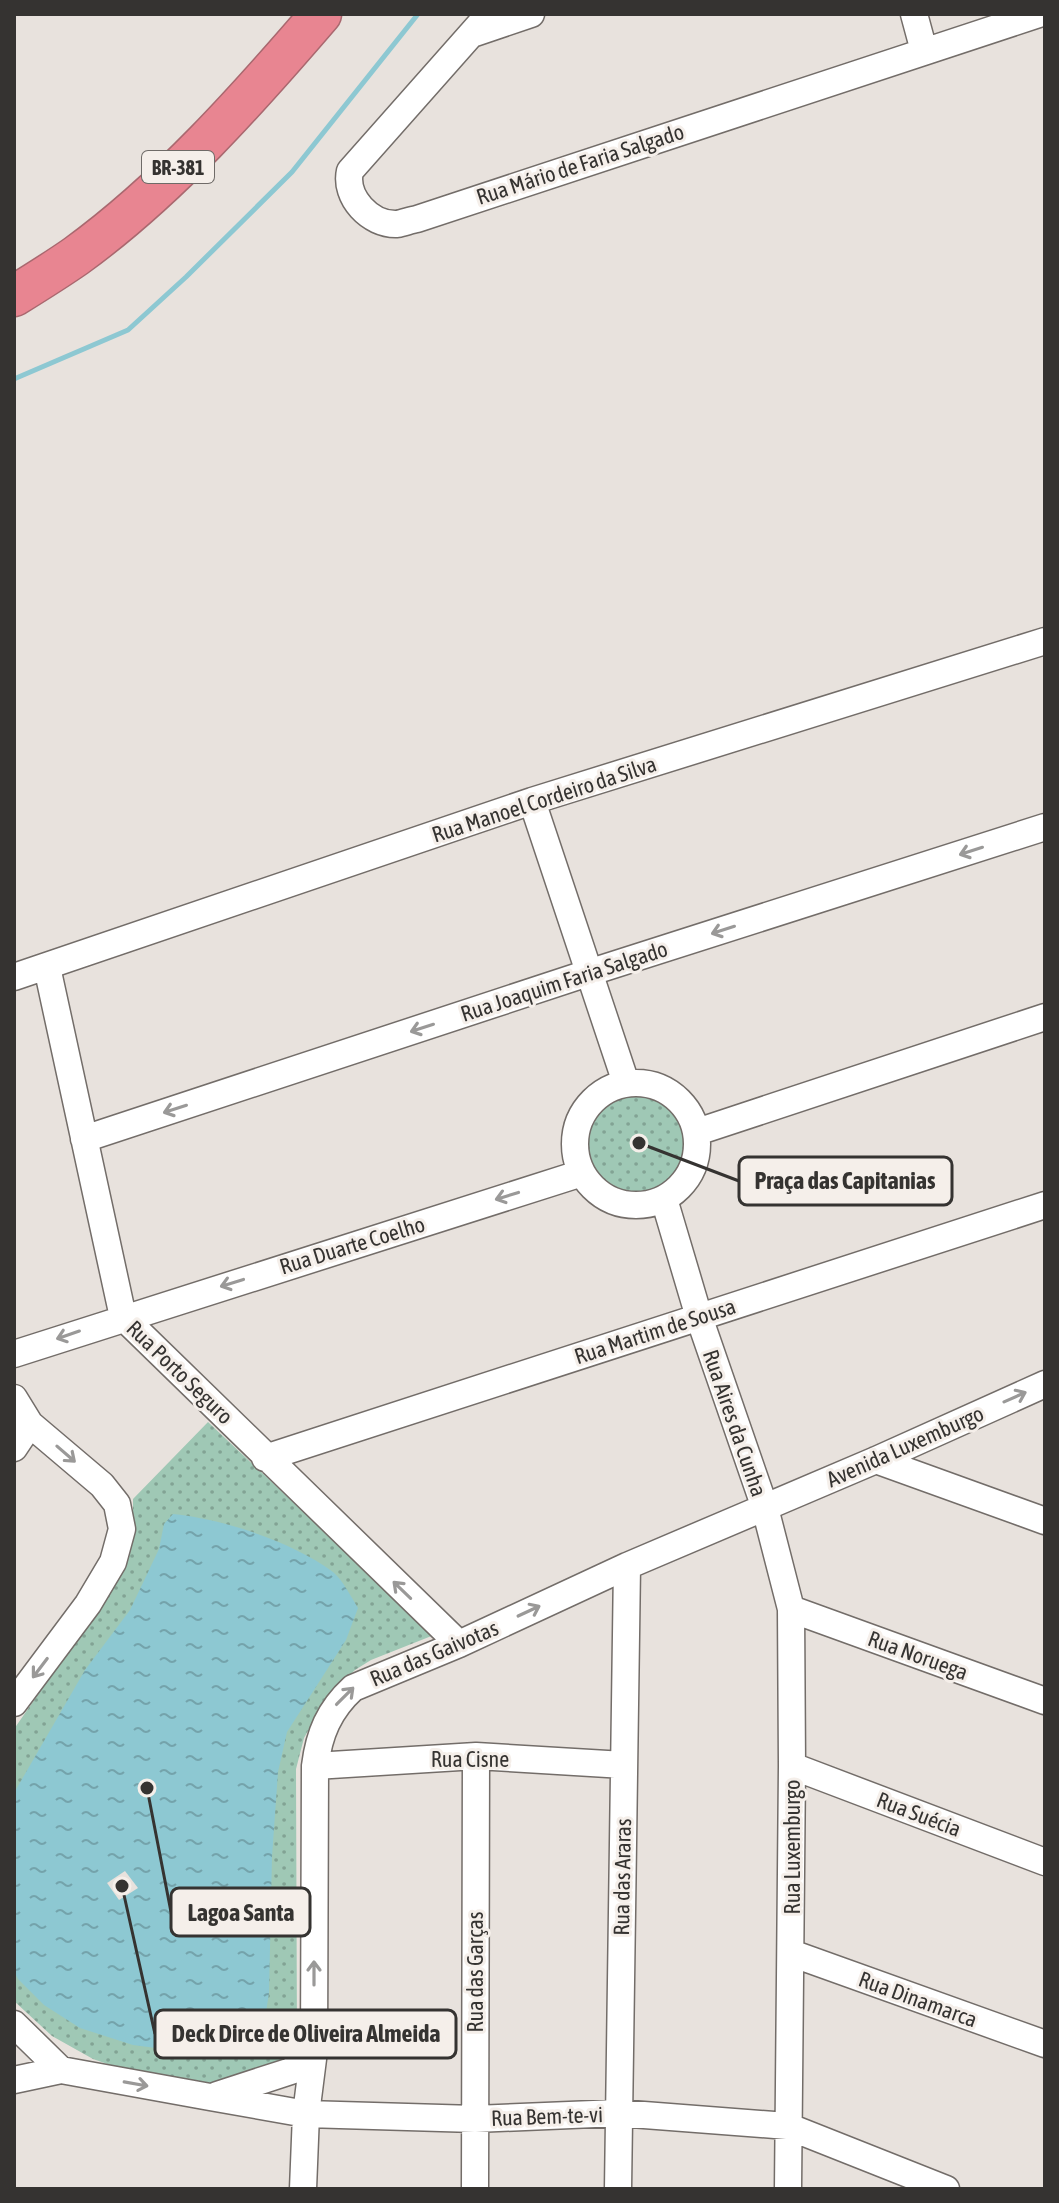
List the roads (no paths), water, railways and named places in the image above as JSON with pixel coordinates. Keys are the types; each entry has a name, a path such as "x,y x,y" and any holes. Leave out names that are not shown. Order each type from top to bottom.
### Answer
{"highway":[{"name":"BR-381","path":"14,296 77,256 157,188 271,73 321,14"}],"street":[{"name":"Rua Mário de Faria Salgado","path":"489,14 350,171 348,182 351,195 370,215 383,222 397,224 417,219 1039,14"},
{"path":"472,34 531,14"},
{"path":"914,14 924,51"},
{"name":"Rua Manoel Cordeiro da Silva","path":"14,977 532,801 1044,643"},
{"path":"532,801 626,1083"},
{"name":"Rua Joaquim Faria Salgado","path":"84,1139 1045,827"},
{"name":"Rua Porto Seguro","path":"47,967 123,1317 459,1644"},
{"path":"697,1132 1045,1017"},
{"path":"626,1083 650,1083 672,1093 688,1110 697,1132 698,1152 692,1171 681,1188 664,1199 638,1206 611,1201 599,1194 582,1173 575,1151 576,1127 587,1107 604,1091 626,1083"},
{"name":"Rua Duarte Coelho","path":"14,1354 582,1173"},
{"name":"Rua Aires da Cunha","path":"664,1199 699,1317 765,1508"},
{"name":"Rua Martim de Sousa","path":"265,1458 1045,1205"},
{"name":"Avenida Luxemburgo","path":"765,1508 1045,1384"},
{"path":"14,1398 30,1424 102,1485 117,1504 122,1529 113,1562 88,1604 14,1703"},
{"path":"14,1448 30,1424"},
{"path":"876,1460 1045,1521"},
{"name":"Rua das Gaivotas","path":"303,2189 306,2114 314,2051 315,1766 327,1721 342,1698 353,1688 765,1508"},
{"name":"Rua Luxemburgo","path":"765,1508 791,1609 788,2189"},
{"name":"Rua das Araras","path":"618,2189 627,1566"},
{"name":"Rua Noruega","path":"791,1609 1045,1701"},
{"name":"Rua Cisne","path":"315,1766 476,1756 624,1765"},
{"name":"Rua das Garças","path":"475,2189 476,1756"},
{"name":"Rua Suécia","path":"792,1766 1045,1862"},
{"name":"Rua Dinamarca","path":"791,1953 1045,2044"},
{"path":"14,2024 61,2070"},
{"path":"210,2097 276,2078 291,2071 314,2051"},
{"path":"14,2080 61,2070"},
{"name":"Rua Bem-te-vi","path":"61,2070 306,2114 475,2119 618,2113 787,2126 946,2189"}],"water":[{"path":"173,1514 235,1527 298,1551 337,1575 358,1608 346,1640 287,1732 278,1772 272,1857 269,1993 262,2038 245,2054 217,2056 133,2045 80,2028 44,2005 14,1971 14,1793 85,1670 130,1610 159,1549 164,1524"}],"waterway":[{"path":"14,379 128,330 292,172 418,14"}],"place":[{"name":"Praça das Capitanias","path":"639,1143"},
{"name":"Lagoa Santa","path":"147,1788"},
{"name":"Deck Dirce de Oliveira Almeida","path":"122,1886"}]}
